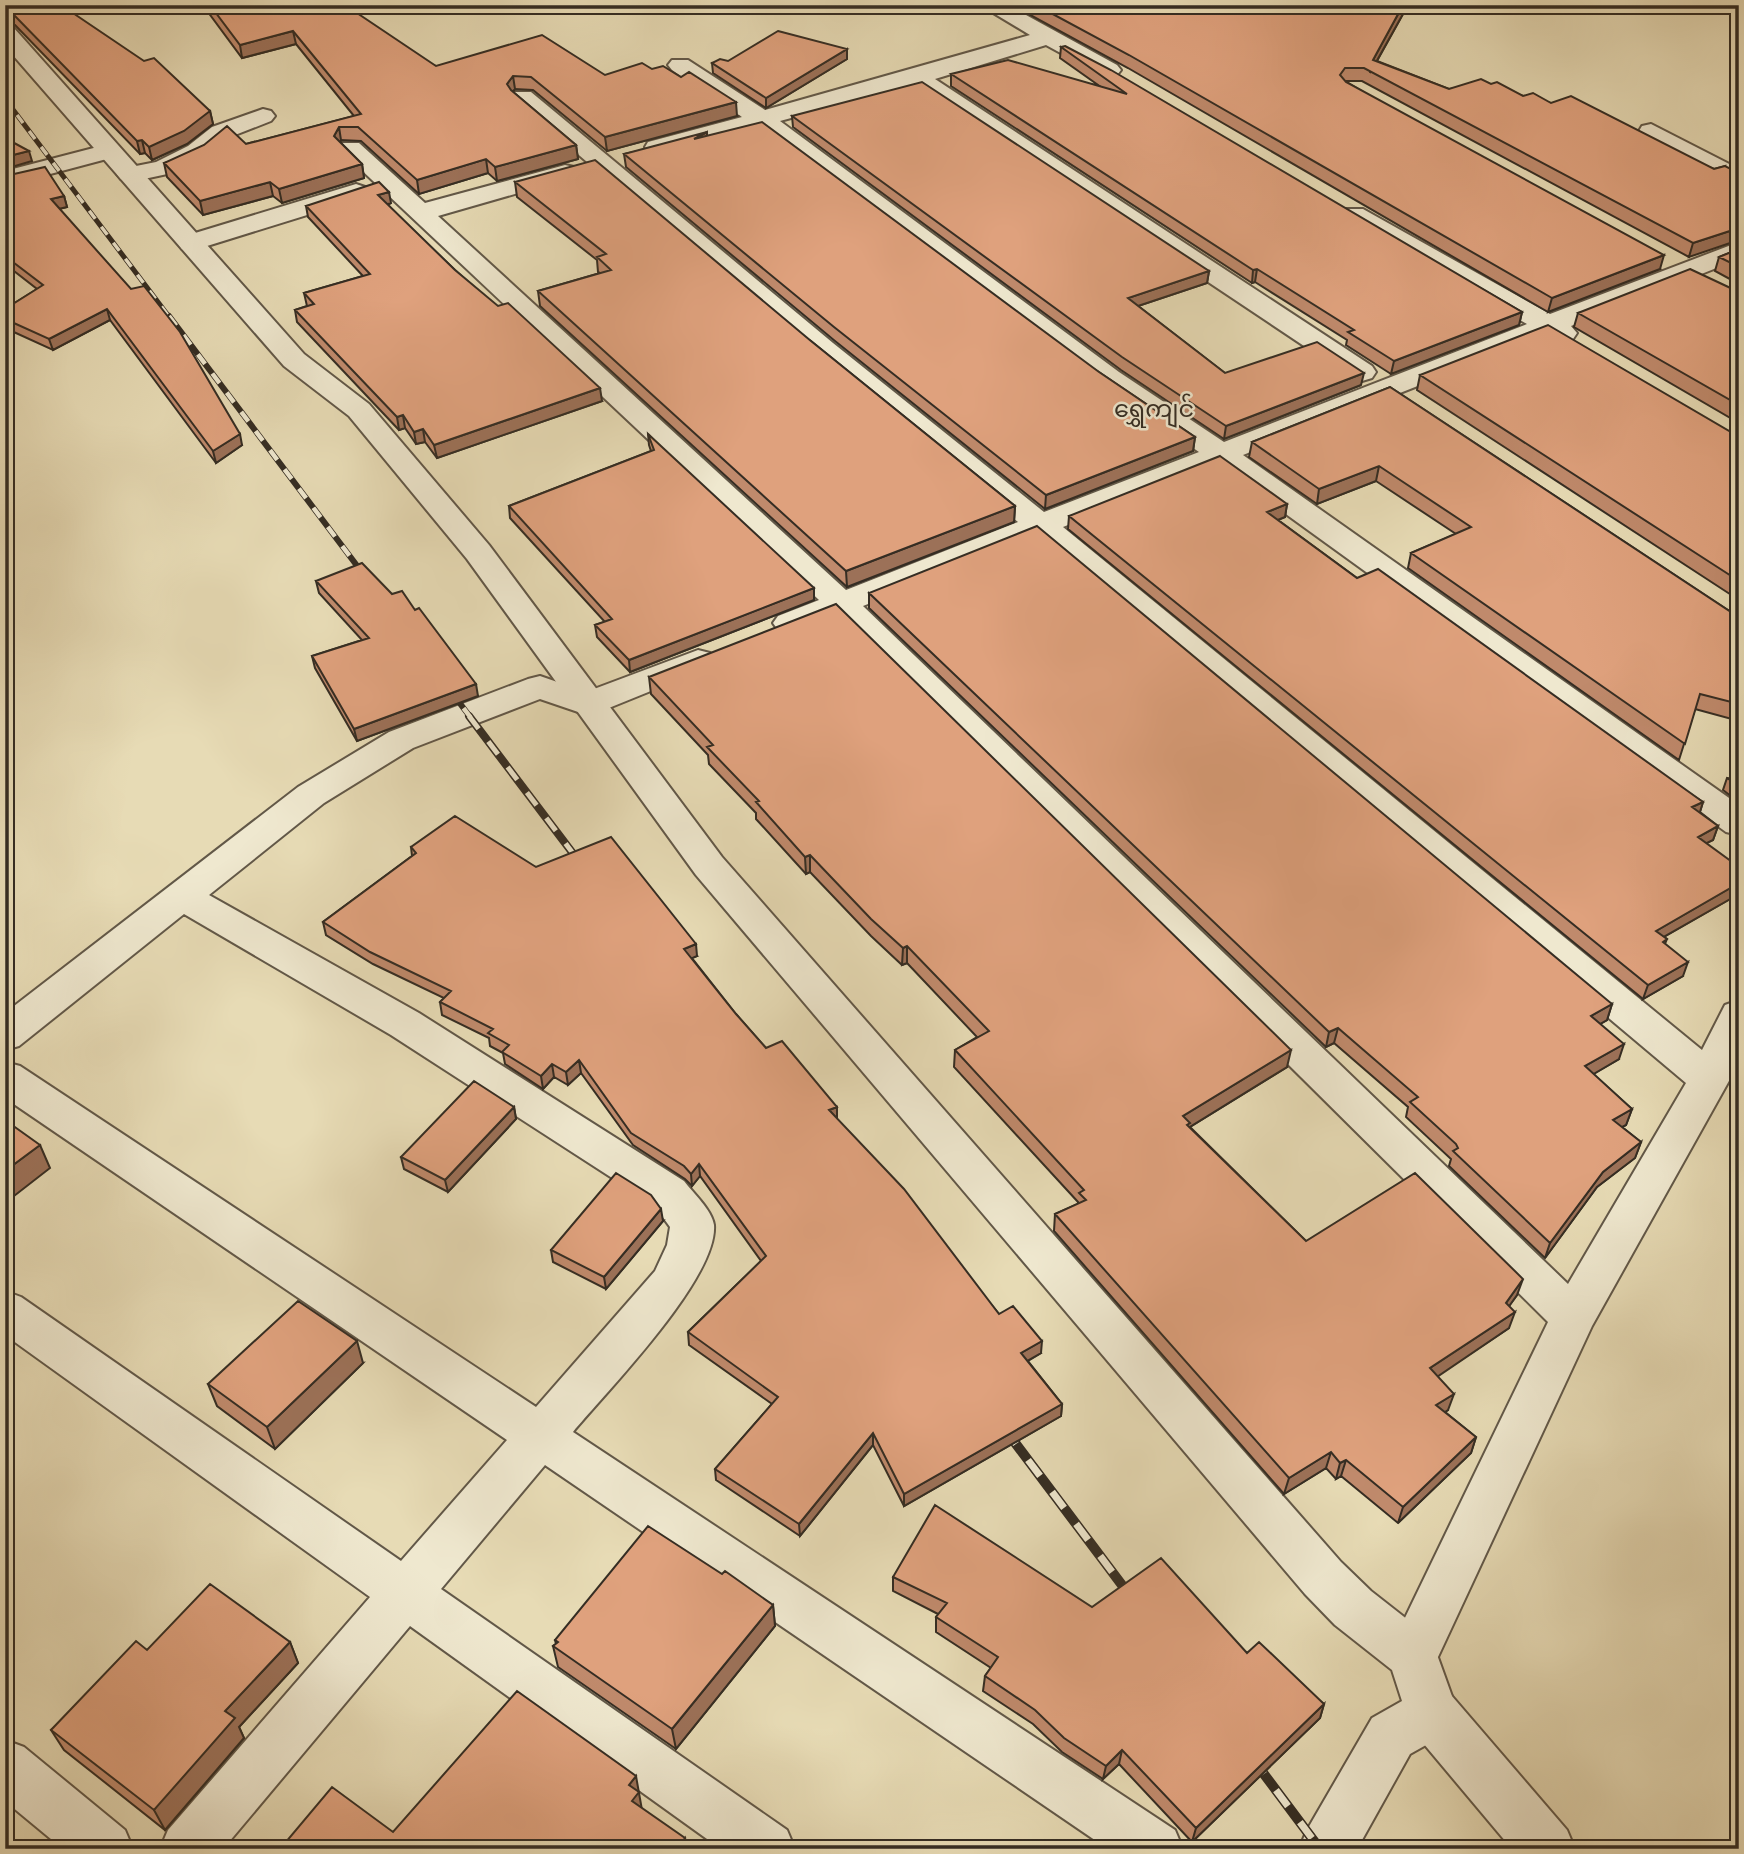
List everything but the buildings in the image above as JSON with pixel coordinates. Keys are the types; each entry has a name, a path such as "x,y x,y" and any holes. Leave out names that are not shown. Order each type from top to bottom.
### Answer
{"street":[{"path":"991,5 1130,82"},
{"path":"5,32 294,360 359,410 478,552 587,704 709,866 1323,1578 1353,1608 1413,1655 1432,1713 1548,1849"},
{"path":"422,212 760,117 916,77 1048,37"},
{"path":"680,65 760,117 1109,378 1222,454 1739,822"},
{"path":"916,77 1419,410"},
{"path":"523,97 604,162 822,349 1041,525 1709,1079"},
{"path":"5,179 120,162 163,168 197,151 221,132 263,116"},
{"path":"1651,131 1739,179"},
{"path":"350,148 841,603 1573,1317"},
{"path":"191,243 386,182"},
{"path":"1329,200 1584,346"},
{"path":"767,632 1548,325 1674,263 1739,250"},
{"path":"1674,263 1718,287"},
{"path":"5,1035 310,795 401,740 540,687 587,704 730,647"},
{"path":"182,896 451,1053 668,1193 692,1224 689,1245 671,1283 187,1849"},
{"path":"1413,1655 1573,1317 1709,1079 1739,1015"},
{"path":"5,1077 1156,1849"},
{"path":"5,1310 768,1849"},
{"path":"1326,1849 1391,1736 1432,1713"},
{"path":"5,1766 106,1849"}],"railway":[{"path":"5,99 170,318"},
{"path":"169,316 367,579"},
{"path":"449,689 471,718"},
{"path":"469,716 584,868"},
{"path":"1004,1428 1134,1601"},
{"path":"1252,1758 1320,1849"}],"district":[{"name":"ရွှေကျင်","path":"1154,409"}]}
